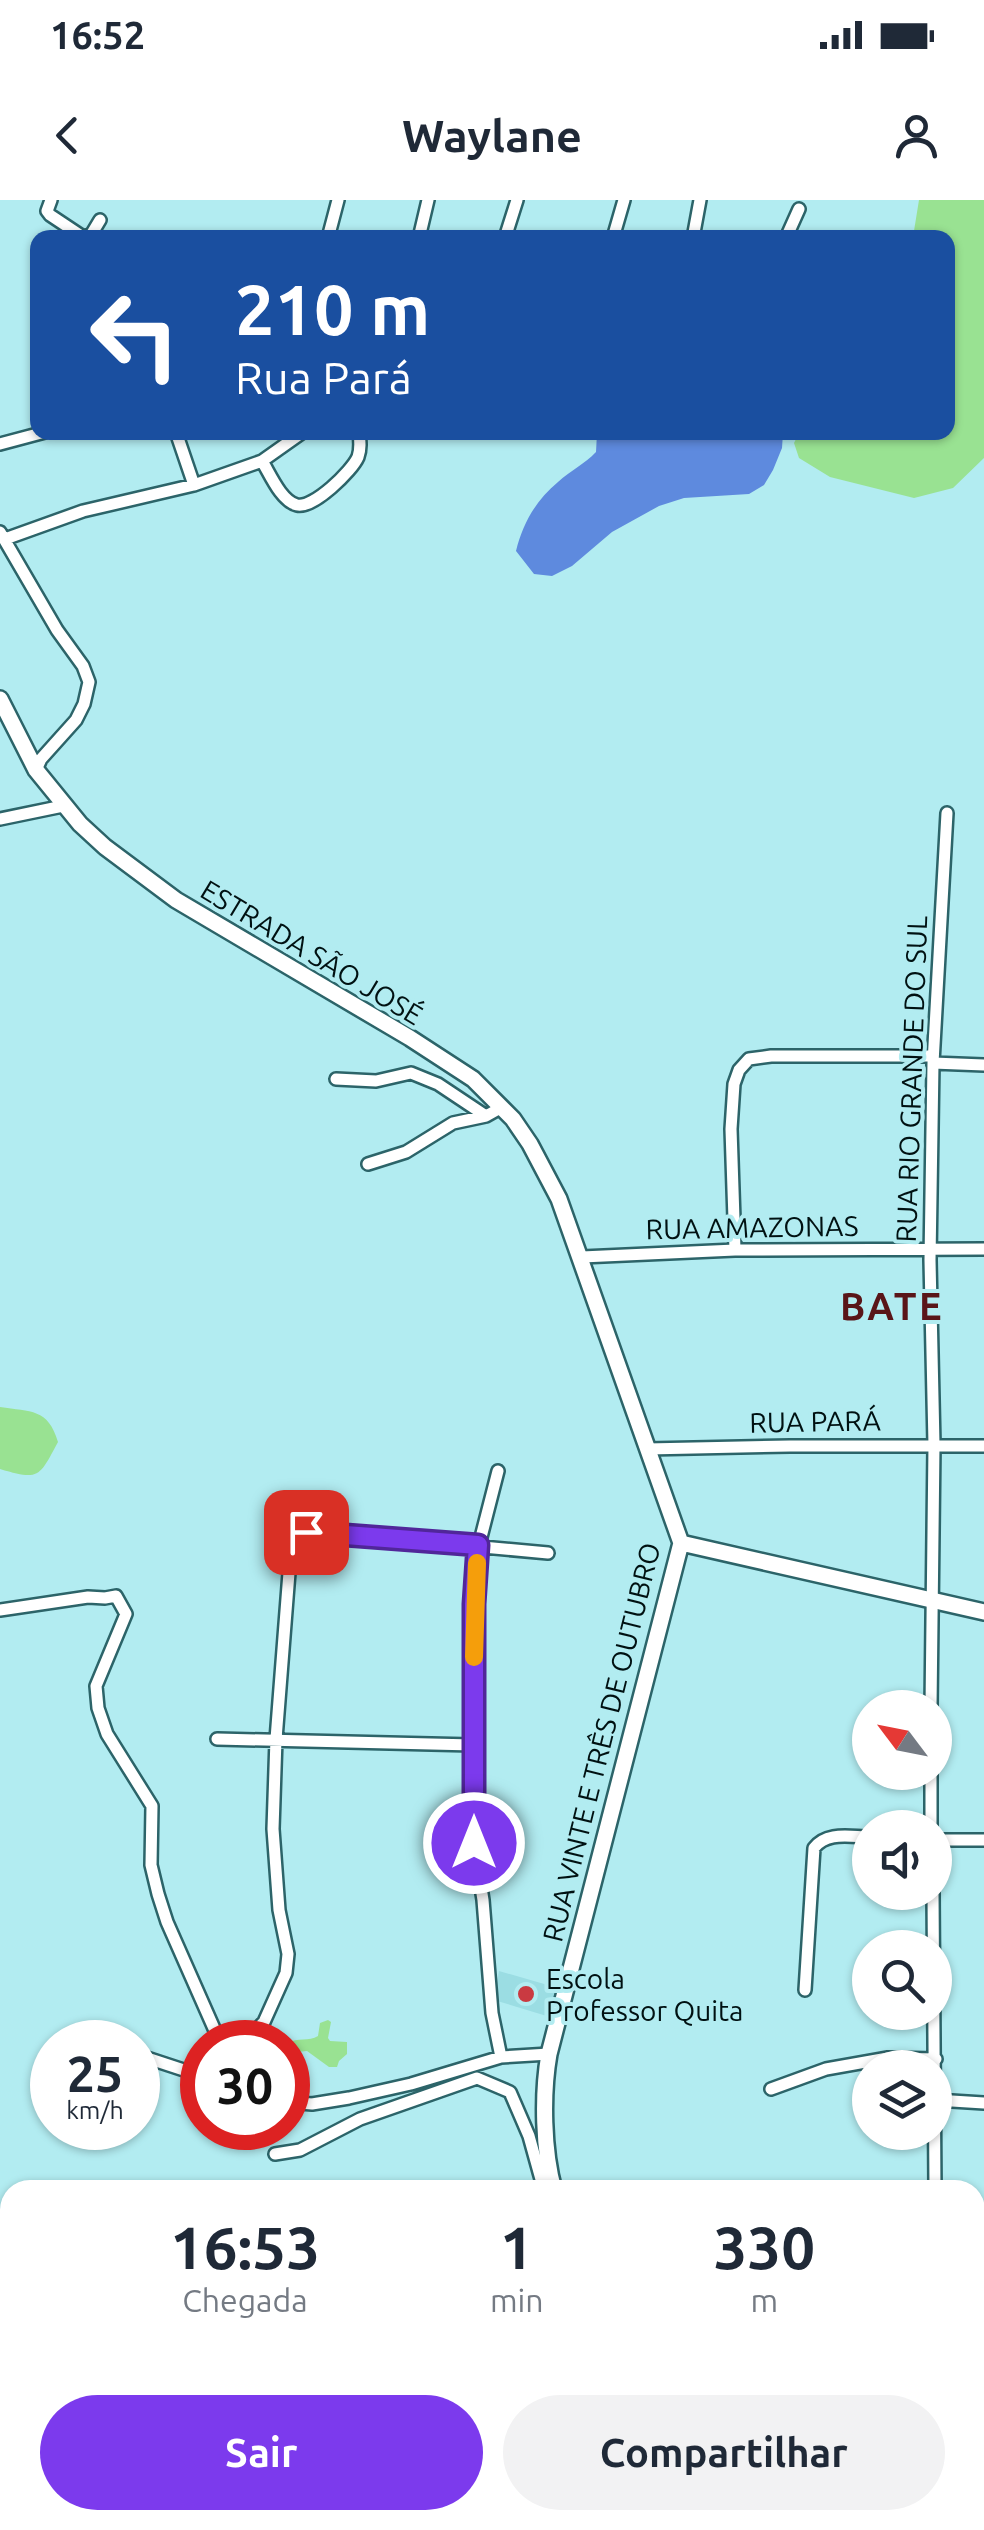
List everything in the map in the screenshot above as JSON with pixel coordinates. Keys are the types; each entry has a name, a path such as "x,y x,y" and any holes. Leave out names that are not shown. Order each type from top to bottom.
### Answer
{"street":[{"path":"51,200 47,210 50,216 71,230"},
{"path":"330,230 338,200"},
{"path":"421,230 428,200"},
{"path":"508,230 517,200"},
{"path":"615,230 624,200"},
{"path":"694,230 700,200"},
{"path":"790,230 800,209"},
{"path":"93,230 100,220"},
{"path":"0,444 30,436"},
{"path":"179,440 194,486"},
{"path":"36,770 76,720 90,682 2,536 83,511 194,486 262,461 292,440"},
{"path":"262,461 286,497 304,505 352,468 360,451 359,440"},
{"name":"ESTRADA SÃO JOSÉ","path":"0,699 36,770 63,806 105,847 176,900 473,1079 530,1144 560,1199 582,1258"},
{"path":"0,819 63,806"},
{"name":"RUA RIO GRANDE DO SUL","path":"931,1690 933,1059 947,813"},
{"path":"735,1250 730,1129 736,1077 750,1059 933,1059 984,1064"},
{"path":"336,1079 376,1081 411,1073 438,1084 486,1116"},
{"path":"368,1164 406,1152 453,1123 502,1108"},
{"name":"RUA AMAZONAS","path":"582,1258 735,1250 984,1249"},
{"name":"RUA VINTE E TRÊS DE OUTUBRO","path":"551,2180 544,2103 549,2054 681,1542 582,1258"},
{"name":"RUA PARÁ","path":"647,1450 984,1446"},
{"path":"498,1472 478,1545 474,1604 474,1843 492,2013 502,2057"},
{"path":"265,2020 286,1973 288,1954 279,1910 274,1829 276,1738 294,1546 306,1532 548,1553"},
{"path":"681,1542 984,1612"},
{"path":"0,1610 88,1597 118,1598 126,1614 96,1686 98,1708 108,1734 152,1806 151,1866 158,1894 211,2020"},
{"path":"217,1738 474,1745"},
{"path":"805,1990 814,1848 827,1837 852,1837"},
{"path":"952,1840 984,1840"},
{"path":"933,1910 936,2050"},
{"path":"310,2104 411,2084 502,2057 549,2054"},
{"path":"771,2089 826,2069 852,2064"},
{"path":"275,2154 300,2150 360,2119 477,2078 510,2092 529,2136 541,2180"},
{"path":"952,2101 984,2103"},
{"path":"936,2150 936,2180"}],"shaded area":[{"name":"Escola Professor Quita","path":"499,1971 558,1988 550,2017 494,2000"}],"green space":[{"path":"919,200 984,200 984,458 953,488 914,498 830,477 799,458 794,443 955,440 955,230 914,230"},
{"path":"0,1407 37,1414 54,1431 58,1442 37,1473 23,1475 0,1469"},
{"path":"331,2022 330,2041 347,2042 347,2054 337,2067 329,2067 310,2053 310,2039 318,2036 320,2023"}],"water":[{"path":"597,440 783,440 764,485 749,494 684,498 659,506 612,532 572,566 552,576 534,574 516,551 527,522 550,489 596,452"}],"slow traffic":[{"path":"474,1657 477,1563"}],"place":[{"name":"Escola Professor Quita","path":"526,1994"}],"district":[{"name":"BATE","path":"892,1306"}],"route":[{"path":"306,1532 478,1545 474,1604 474,1843"}]}
